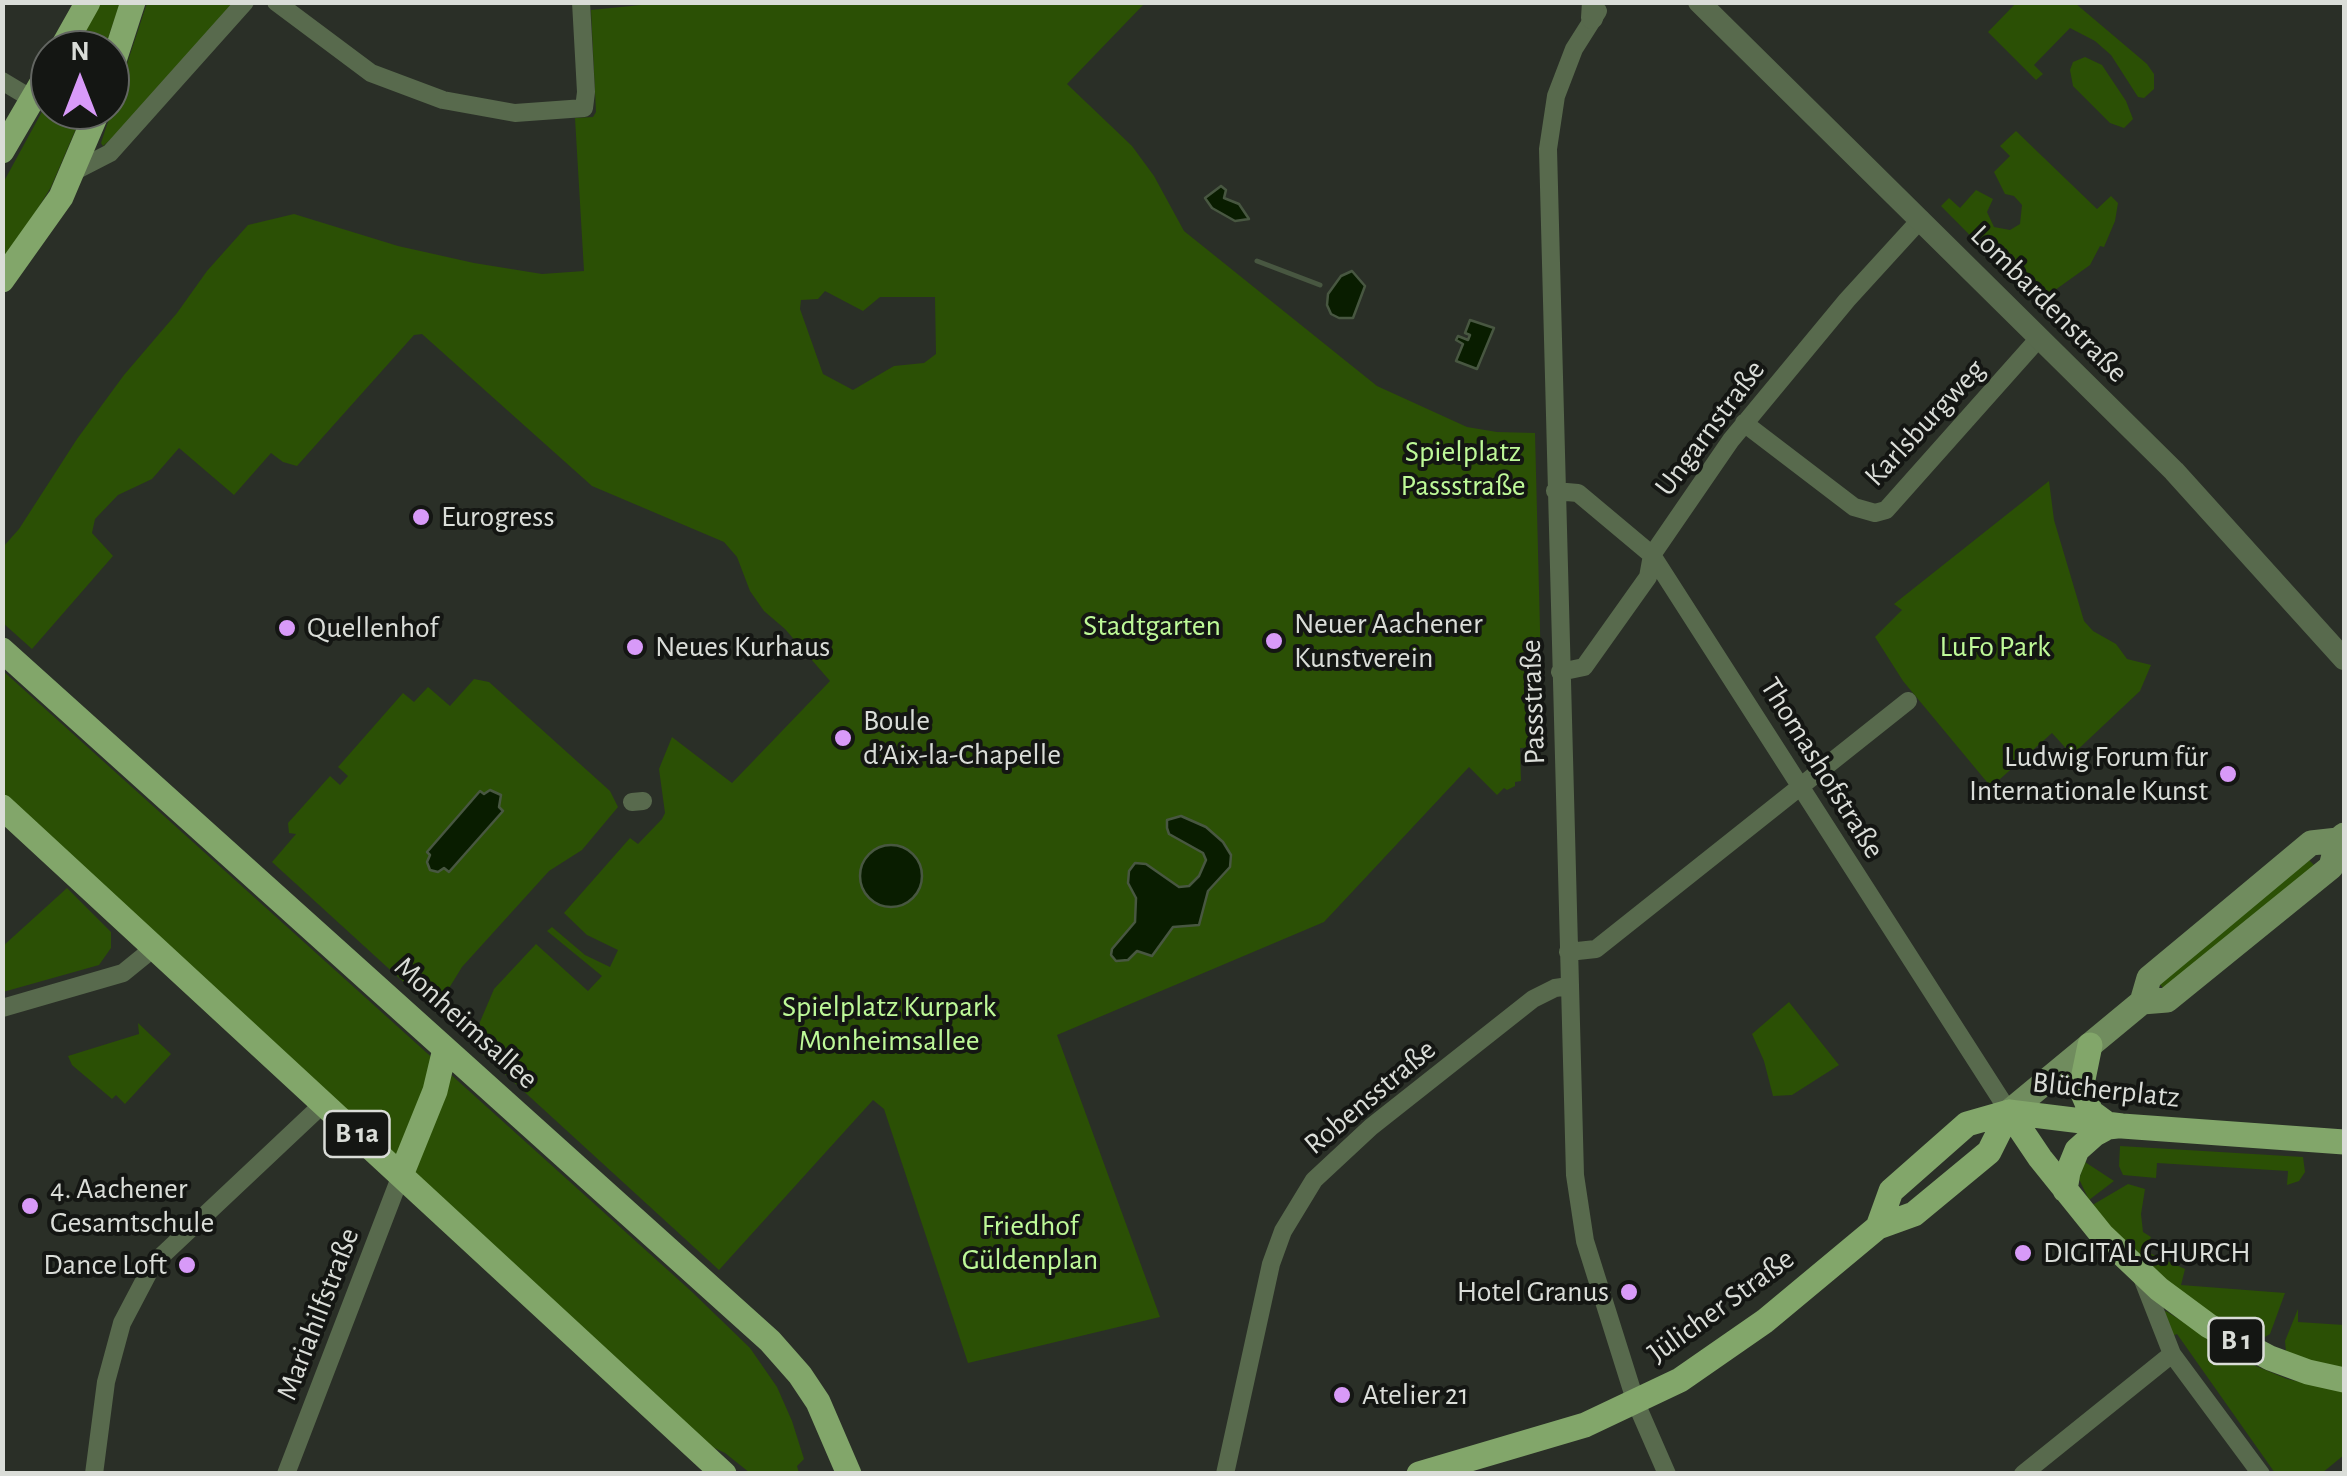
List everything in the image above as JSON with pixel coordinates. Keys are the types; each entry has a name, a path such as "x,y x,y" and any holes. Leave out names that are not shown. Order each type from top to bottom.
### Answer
{"main road":[{"path":"72,30 88,2"},
{"path":"124,30 133,2"},
{"path":"2,151 30,103"},
{"path":"2,280 36,235 73,172 90,130"},
{"name":"Monheimsallee","path":"2,650 770,1341 818,1402 850,1472"},
{"name":"B 1a","path":"2,807 724,1474"},
{"name":"Jülicher Straße","path":"1419,1474 1456,1469 1585,1425 1680,1380 1722,1352 1878,1227 1914,1214 1989,1152 2010,1112 2142,1002 2149,978 2312,843 2341,837"},
{"path":"2090,1045 2081,1090 2091,1112 2114,1124"},
{"path":"401,1175 435,1090 446,1049"},
{"name":"Jülicher Straße","path":"1878,1227 1891,1191 1968,1124 2010,1112"},
{"name":"Blücherplatz","path":"2010,1112 2344,1142"},
{"name":"Blücherplatz","path":"2010,1112 2065,1190 2116,1252 2141,1274 2184,1308 2250,1348 2292,1368 2344,1380"},
{"path":"2065,1190 2077,1150 2114,1124"}],"street":[{"path":"73,172 110,153 244,2"},
{"path":"276,2 371,73 443,100 515,113 584,108 581,2"},
{"name":"Lombardenstraße","path":"1699,2 2174,470 2344,659"},
{"name":"Passstraße","path":"1596,8 1574,49 1556,96 1548,149 1568,952 1579,1218 1636,1403 1667,1474"},
{"path":"2,81 30,99"},
{"name":"Ungarnstraße","path":"1560,672 1584,667 1648,577 1652,555 1744,423 1880,261 1921,219"},
{"name":"Karlsburgweg","path":"1744,423 1854,508 1875,513 1894,503 2040,337"},
{"name":"Thomashofstraße","path":"1555,491 1578,493 1652,555 2010,1112"},
{"path":"1568,952 1596,949 1908,701"},
{"path":"2,1008 123,973 154,947"},
{"name":"Robensstraße","path":"1225,1474 1268,1275 1283,1232 1314,1180 1371,1128 1533,999 1569,986"},
{"path":"94,1474 106,1382 122,1323 152,1264 324,1103"},
{"name":"Mariahilfstraße","path":"286,1474 401,1175"},
{"name":"Blücherplatz","path":"2141,1274 2172,1354 2261,1474"},
{"path":"2023,1474 2172,1354"}],"green space":[{"name":"Stadtgarten","path":"671,2 1145,3 1067,84 1132,146 1154,176 1184,231 1377,386 1467,427 1535,433 1543,747 1520,748 1521,781 1497,795 1469,767 1324,922 1057,1035 1160,1317 968,1363 884,1109 873,1100 719,1270 471,1043 494,989 536,944 588,991 602,976 547,931 552,927 585,955 610,967 618,950 587,935 564,913 630,838 638,844 662,819 665,813 659,769 672,737 732,783 830,681 764,611 750,591 737,557 724,542 592,486 422,334 414,335 297,466 271,453 234,495 179,448 152,479 118,495 95,519 92,533 113,556 32,649 3,623 3,547 124,375 248,225 294,214 398,246 474,263 542,274 584,271 575,118 593,117 596,112 591,10","holes":["825,291 863,311 880,297 935,297 936,354 924,363 894,366 853,390 823,374 800,309 801,300 818,299"]},
{"path":"98,3 120,3 111,30 82,30"},
{"path":"147,3 232,4 130,122 130,55"},
{"path":"2016,3 2075,3 2147,64 2154,74 2154,89 2144,98 2138,97 2111,55 2070,28 2034,65 2043,74 2036,80 1988,32"},
{"path":"2085,57 2102,65 2126,101 2133,119 2124,128 2110,123 2073,86 2073,62"},
{"path":"32,130 75,130 51,187 3,265 3,183"},
{"path":"105,130 121,130 103,146"},
{"path":"2016,131 2097,209 2111,196 2118,203 2104,247 2100,246 2090,265 2037,303 1941,206 1949,198 1960,208 1976,190 1993,199 1987,212 1994,227 2010,230 2020,224 2022,205 2014,196 2005,194 1994,172 2010,156 2000,146"},
{"name":"LuFo Park","path":"2049,481 2054,520 2084,621 2116,644 2127,659 2151,665 2140,691 2072,755 2052,733 1991,787 1903,681 1875,637 1902,610 1894,604"},
{"path":"2,670 750,1348 777,1387 792,1421 804,1459 797,1466 799,1473 750,1473 725,1453 702,1442 3,797"},
{"path":"474,679 489,682 610,791 618,807 582,850 549,871 462,967 433,1009 272,862 296,834 289,833 288,823 330,776 340,785 348,776 338,767 403,693 414,702 428,687 450,706"},
{"path":"2309,860 2315,866 2163,988 2158,982"},
{"path":"67,888 111,932 111,948 99,965 3,992 3,946"},
{"path":"1789,1002 1839,1065 1792,1095 1773,1096 1752,1034"},
{"path":"138,1023 171,1054 125,1104 116,1095 112,1099 72,1065 68,1056 139,1034"},
{"path":"2120,1146 2303,1157 2305,1172 2299,1181 2287,1185 2288,1171 2157,1163 2156,1178 2123,1175 2119,1166"},
{"path":"2085,1162 2114,1181 2089,1200 2079,1179"},
{"path":"2128,1184 2145,1189 2143,1232 2151,1237 2145,1251 2185,1269 2181,1285 2285,1293 2270,1334 2258,1341 2197,1308 2089,1207"},
{"path":"2298,1309 2298,1322 2344,1325 2344,1372 2286,1352 2285,1341"},
{"path":"2166,1311 2244,1361 2287,1379 2344,1392 2344,1455 2322,1473 2275,1473 2177,1334 2172,1336"}],"shaded area":[{"path":"1221,186 1226,190 1224,198 1239,204 1249,219 1235,221 1212,208 1205,198"},
{"path":"1352,271 1365,286 1353,318 1339,318 1331,314 1328,294 1341,276"},
{"path":"1470,320 1494,328 1477,369 1456,361 1463,344 1456,340 1458,336 1468,340 1470,335 1465,333"},
{"path":"490,790 501,795 499,807 503,811 449,872 444,868 438,872 430,870 427,852 480,791 484,794"},
{"path":"1181,816 1206,827 1223,842 1231,855 1230,867 1208,891 1199,925 1173,927 1152,956 1137,951 1128,960 1116,961 1112,949 1135,922 1136,898 1128,883 1129,871 1135,863 1146,864 1179,887 1189,886 1199,876 1206,860 1203,853 1169,834 1167,828 1167,820"},
{"path":"891,845 913,854 922,876 913,898 891,907 869,898 860,876 869,854"}],"waterway":[{"path":"1257,261 1320,285"}],"place":[{"name":"Eurogress","path":"421,517"},
{"name":"Quellenhof","path":"287,628"},
{"name":"Neuer Aachener Kunstverein","path":"1274,641"},
{"name":"Neues Kurhaus","path":"635,647"},
{"name":"Boule d’Aix-la-Chapelle","path":"843,738"},
{"name":"Ludwig Forum für Internationale Kunst","path":"2228,774"},
{"name":"4. Aachener Gesamtschule","path":"30,1206"},
{"name":"DIGITAL CHURCH","path":"2023,1253"},
{"name":"Dance Loft","path":"187,1265"},
{"name":"Hotel Granus","path":"1629,1292"},
{"name":"Atelier 21","path":"1342,1395"}],"park label":[{"name":"Spielplatz Passstraße","path":"1463,469"},
{"name":"Spielplatz Kurpark Monheimsallee","path":"889,1024"},
{"name":"Friedhof Güldenplan","path":"1030,1243"}]}
